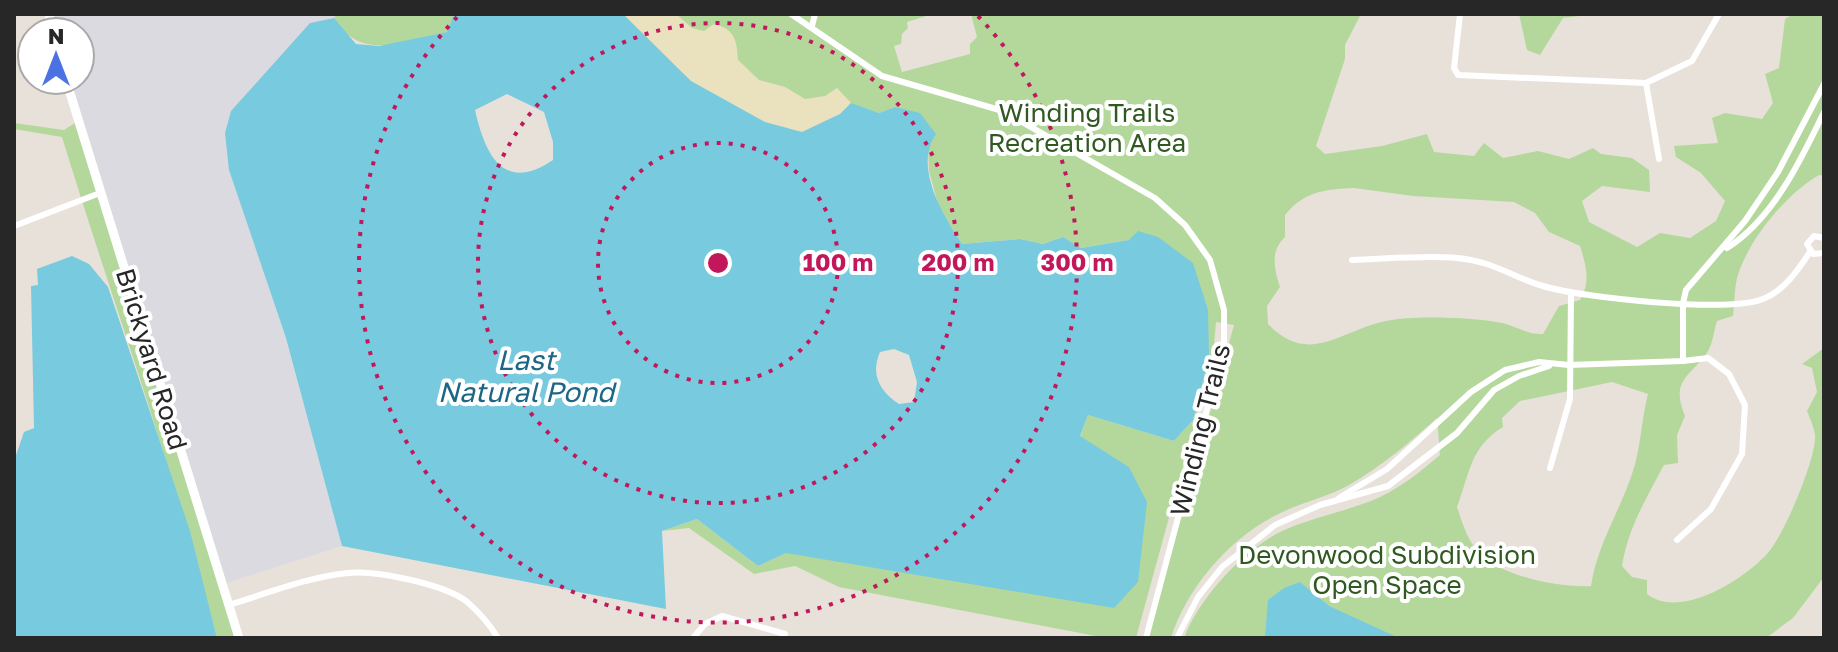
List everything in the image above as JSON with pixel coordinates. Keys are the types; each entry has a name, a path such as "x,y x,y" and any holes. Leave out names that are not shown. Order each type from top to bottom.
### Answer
{"street":[{"name":"Winding Trails","path":"791,14 882,76 1003,111 1143,190 1173,212 1210,260 1224,310 1224,345 1146,638"},
{"path":"812,26 815,14"},
{"path":"1460,14 1454,68 1458,75 1646,83 1692,61 1719,14"},
{"path":"1646,83 1659,159"},
{"path":"1721,252 1778,172 1824,84"},
{"name":"Brickyard Road","path":"71,96 239,638"},
{"path":"1683,361 1683,303 1696,274 1743,238 1757,221 1788,179 1824,112"},
{"path":"14,226 100,193"},
{"path":"1352,260 1456,258 1501,266 1539,285 1571,294 1683,303 1761,300 1784,286 1810,252 1810,239 1817,235 1824,238"},
{"path":"1810,252 1824,253"},
{"path":"1550,468 1570,399 1571,294"},
{"path":"1177,638 1208,583 1244,548 1275,525 1339,498 1387,469 1486,380 1521,364 1569,365 1708,358 1729,374 1745,405 1742,454 1711,509 1677,540"},
{"path":"1339,498 1388,486 1457,433 1494,390 1519,376 1552,365"},
{"path":"229,605 323,577 351,572 419,583 464,600 498,638"},
{"path":"693,638 705,624 722,616 785,634"}],"shaded area":[{"path":"337,14 334,18 310,23 229,170 286,338 342,546 223,584 72,96 96,96 96,16 50,16"}],"green space":[{"path":"337,14 454,14 447,32 399,43 370,45 345,32 334,18"},
{"path":"623,14 933,14 907,22 908,28 902,34 901,44 894,46 902,72 970,54 970,44 977,37 971,14 1361,14 1345,45 1345,59 1316,146 1325,154 1382,146 1427,134 1434,152 1474,156 1484,143 1503,158 1538,151 1569,159 1593,148 1601,154 1632,158 1649,170 1650,192 1602,186 1582,201 1589,222 1637,247 1660,233 1690,238 1716,221 1725,201 1701,173 1676,157 1674,146 1718,143 1712,118 1725,113 1762,119 1773,103 1765,74 1779,68 1785,19 1793,14 1824,14 1824,176 1819,175 1807,183 1783,204 1752,244 1736,282 1733,316 1717,321 1708,351 1681,386 1685,416 1677,435 1678,463 1664,465 1633,526 1622,566 1632,577 1647,580 1647,594 1661,601 1676,602 1710,594 1743,575 1767,554 1790,515 1811,461 1815,435 1807,411 1817,392 1812,368 1802,364 1824,348 1824,577 1793,618 1766,638 1184,638 1211,592 1238,563 1267,539 1294,526 1380,497 1440,455 1437,418 1361,478 1287,510 1249,532 1201,580 1171,638 1148,638 1234,325 1216,322 1213,357 1136,638 1106,638 839,587 795,566 754,574 689,528 662,531 697,519 758,566 786,553 1129,467 1080,437 1088,415 1174,441 1193,420 1209,357 1129,240 1081,248 1063,237 1043,244 1020,239 962,244 939,208 929,171 928,145 895,107 879,113 851,104 840,114 802,132","holes":["1354,188 1413,196 1514,202 1535,213 1549,232 1580,246 1586,273 1580,300 1559,306 1543,334 1491,321 1427,317 1386,321 1326,342 1297,343 1283,337 1268,324 1267,306 1280,287 1275,254 1285,237 1285,215 1299,201 1315,193","1612,382 1648,394 1635,464 1603,543 1591,586 1535,580 1493,564 1478,552 1470,540 1457,507 1477,452 1503,427 1502,418 1520,401"]},
{"path":"1519,14 1596,14 1563,18 1540,55 1527,50"},
{"path":"78,121 239,638 217,638 163,449 62,137 14,129 14,123 64,130"}],"sand":[{"path":"623,14 676,14 692,28 704,31 714,24 721,26 734,37 738,60 759,80 785,87 805,99 825,96 837,88 851,103 840,114 802,132 765,122 691,81"}],"water":[{"name":"Last Natural Pond","path":"454,14 623,14 691,81 765,122 802,132 840,114 851,103 879,113 895,107 920,113 936,134 928,161 933,190 962,244 1020,239 1043,244 1063,237 1081,248 1129,240 1138,231 1158,237 1193,263 1208,310 1209,357 1193,420 1174,441 1088,415 1080,436 1129,467 1147,502 1138,582 1114,608 786,553 758,566 697,519 662,531 666,609 342,546 286,338 229,170 225,133 231,111 310,23 334,18 356,44 379,46 447,32","holes":["507,94 544,112 553,142 553,160 521,173 509,171 491,154 475,110","894,349 909,355 917,382 914,402 899,404 879,382 876,368 880,352"]},
{"path":"72,256 89,264 108,287 190,531 217,638 14,638 14,461 24,432 34,428 31,286 38,285 37,269"},
{"path":"1300,582 1329,606 1399,638 1265,638 1268,600 1284,588"}],"park label":[{"name":"Winding Trails Recreation Area","path":"1087,127"},
{"name":"Devonwood Subdivision Open Space","path":"1387,569"}]}
